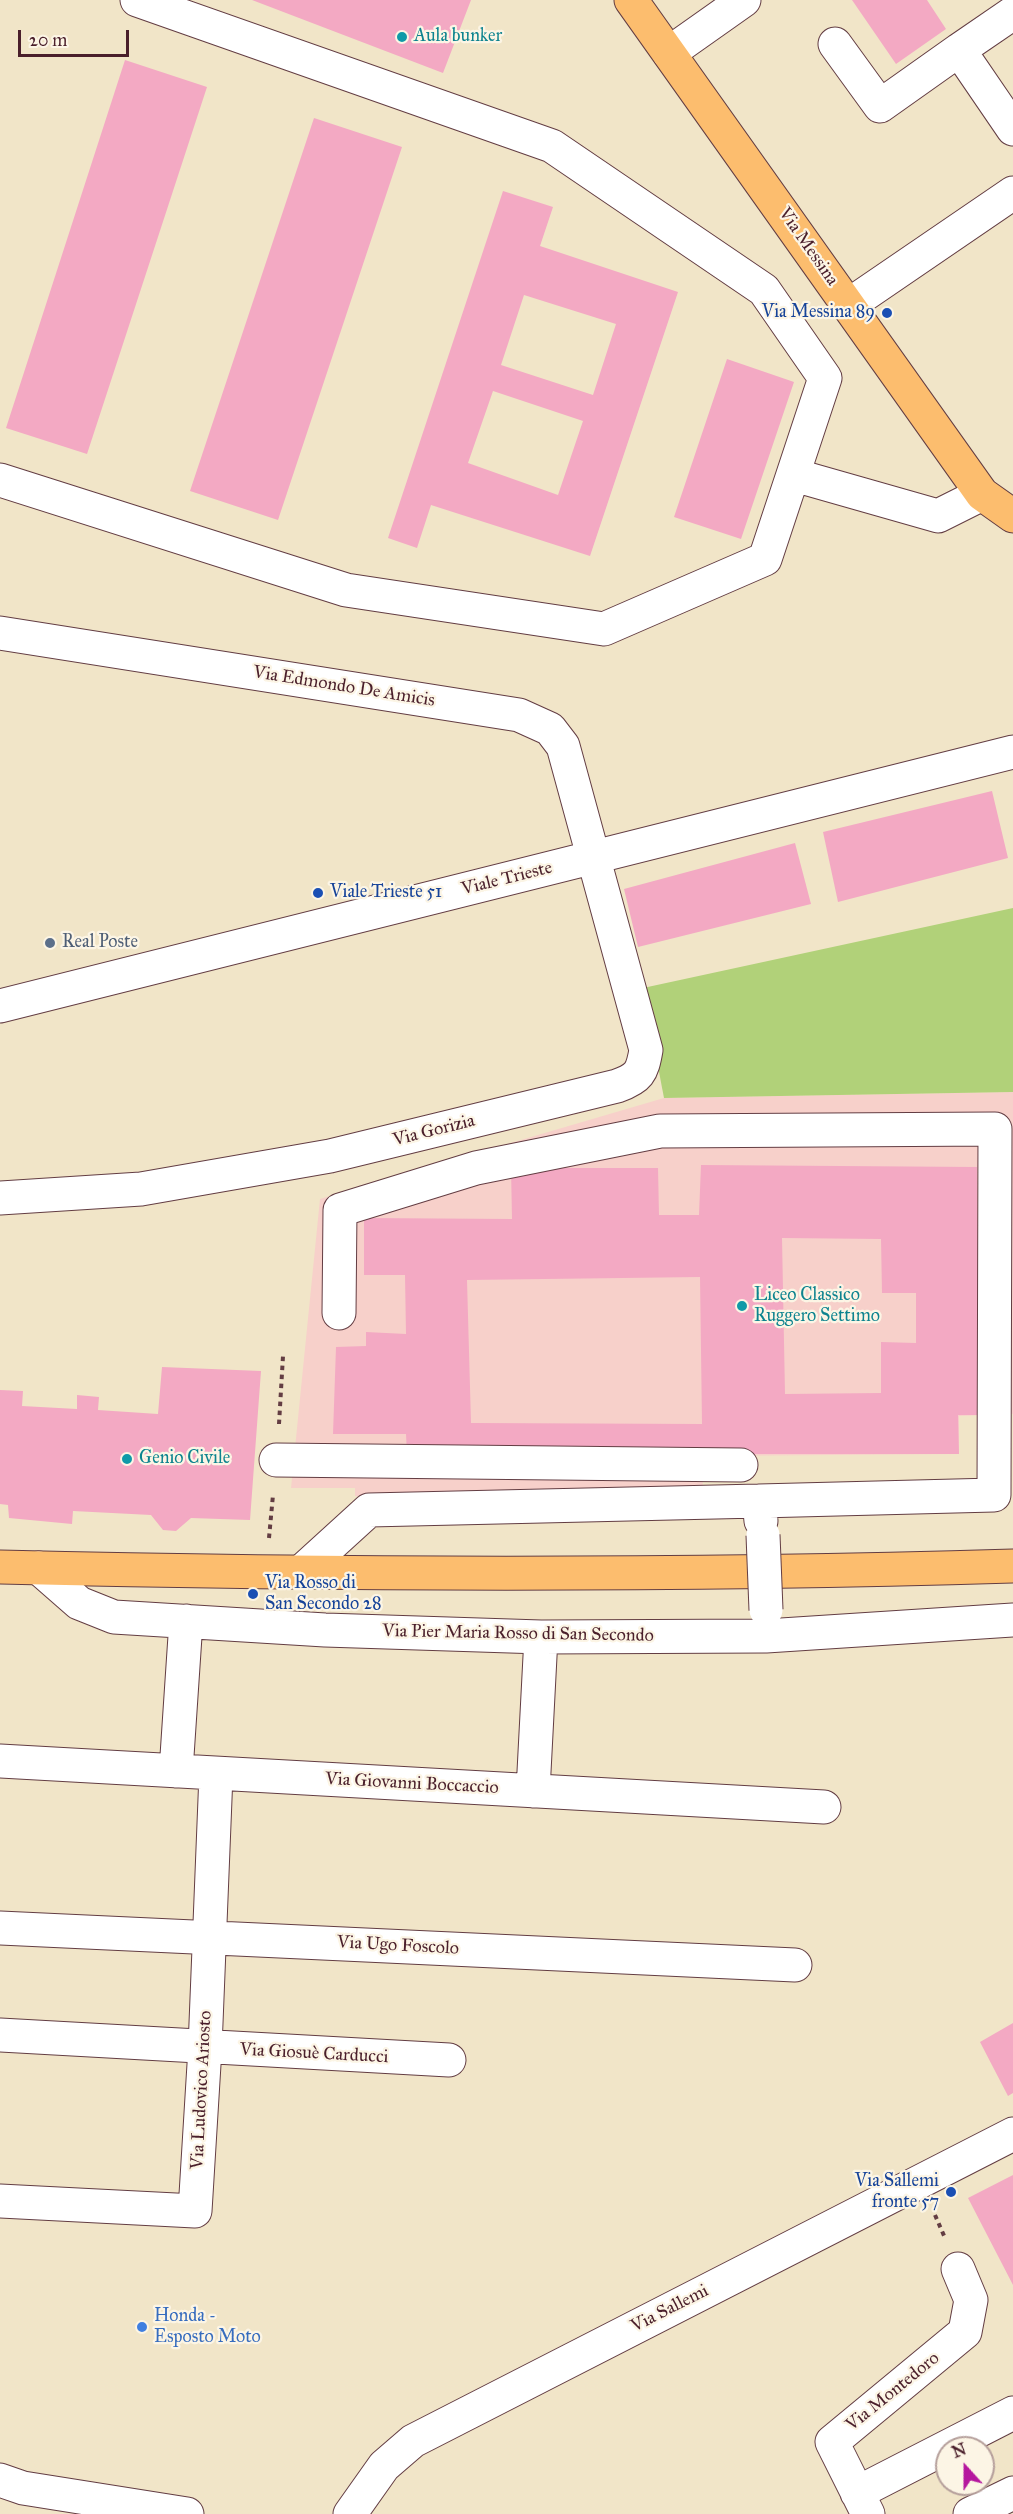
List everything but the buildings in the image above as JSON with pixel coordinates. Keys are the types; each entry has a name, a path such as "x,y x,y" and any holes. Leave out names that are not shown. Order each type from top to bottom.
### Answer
{"main road":[{"name":"Via Messina","path":"631,0 982,494 1013,516"},
{"path":"0,1567 302,1571 807,1572 1013,1566"}],"street":[{"path":"0,480 346,590 604,629 765,559 825,378 764,290 552,146 137,0"},
{"path":"669,53 744,0"},
{"path":"835,44 880,106 1013,13"},
{"path":"959,50 1013,129"},
{"path":"849,305 1013,193"},
{"path":"794,474 938,516 982,494"},
{"name":"Via Edmondo De Amicis","path":"0,633 519,715 550,729 563,746 594,857"},
{"name":"Viale Trieste","path":"0,1006 1013,752"},
{"name":"Via Gorizia","path":"0,1198 141,1189 330,1156 632,1080 642,1070 646,1050 594,857"},
{"path":"302,1571 369,1510 994,1495 995,1129 660,1131 476,1168 340,1209 339,1313"},
{"path":"276,1460 741,1464"},
{"path":"759,1501 763,1535 766,1623"},
{"name":"Via Pier Maria Rosso di San Secondo","path":"39,1568 79,1603 114,1617 325,1630 541,1637 766,1623 1013,1620"},
{"path":"176,1771 186,1621"},
{"path":"533,1791 541,1637"},
{"name":"Via Giovanni Boccaccio","path":"0,1761 824,1807"},
{"name":"Via Ludovico Ariosto","path":"0,2201 195,2211 205,2048 216,1774"},
{"name":"Via Ugo Foscolo","path":"0,1928 795,1965"},
{"name":"Via Giosuè Carducci","path":"0,2035 449,2060"},
{"name":"Via Sallemi","path":"350,2514 384,2466 413,2441 1013,2134"},
{"name":"Via Montedoro","path":"863,2503 832,2442 965,2332 971,2300 958,2269"},
{"path":"863,2503 1013,2413"},
{"path":"0,2480 23,2488 187,2514"},
{"path":"970,2514 1013,2493"}],"path":[{"path":"921,2181 958,2269"}],"shaded area":[{"path":"1013,1092 1013,1414 959,1416 959,1454 702,1456 703,1494 355,1496 355,1488 291,1488 320,1199 664,1098"}],"green space":[{"path":"1013,908 1013,1092 664,1098 643,988"}],"place":[{"name":"Aula bunker","path":"402,37"},
{"name":"Via Messina 89","path":"887,313"},
{"name":"Viale Trieste 51","path":"318,893"},
{"name":"Real Poste","path":"50,943"},
{"name":"Liceo Classico Ruggero Settimo","path":"742,1306"},
{"name":"Genio Civile","path":"127,1459"},
{"name":"Via Rosso di San Secondo 28","path":"253,1594"},
{"name":"Via Sallemi fronte 57","path":"951,2192"},
{"name":"Honda - Esposto Moto","path":"142,2327"}]}
